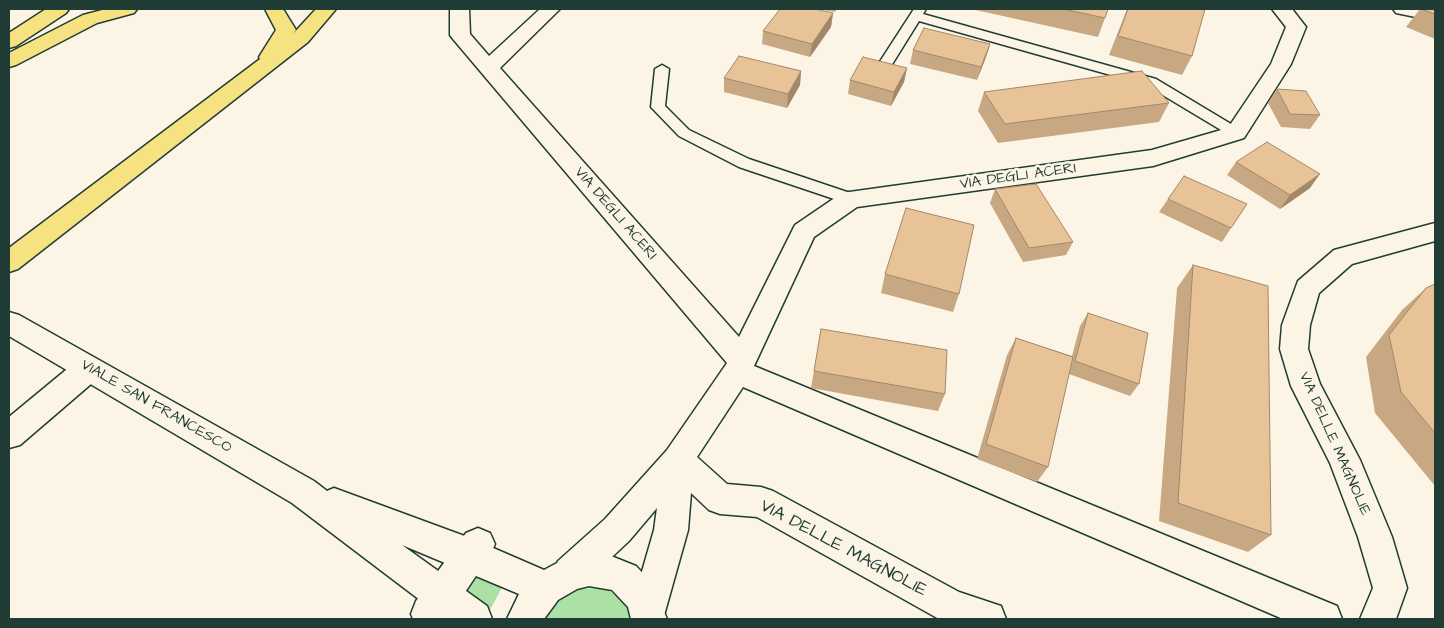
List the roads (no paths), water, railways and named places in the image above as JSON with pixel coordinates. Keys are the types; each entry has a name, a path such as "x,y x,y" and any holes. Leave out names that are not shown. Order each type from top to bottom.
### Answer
{"highway":[{"path":"9,42 58,9"},
{"path":"9,61 90,19 127,9"},
{"path":"264,65 286,30 274,9"},
{"path":"9,262 301,38 326,9"}],"street":[{"name":"VIA DEGLI ACERI","path":"460,9 460,35 740,366"},
{"path":"488,68 551,9"},
{"path":"1236,133 1281,64 1296,27 1282,9"},
{"path":"1402,9 1435,15"},
{"name":"VIA DEGLI ACERI","path":"526,619 530,608 616,530 678,460 740,366 804,231 851,199 1153,158 1236,133"},
{"name":"VIA DELLE MAGNOLIE","path":"1378,619 1390,588 1375,537 1344,460 1306,386 1294,349 1296,324 1308,288 1343,257 1435,232"},
{"name":"VIALE SAN FRANCESCO","path":"9,323 303,492 435,604 474,619"},
{"path":"740,366 1324,619"},
{"path":"9,435 88,369"},
{"name":"VIA DEGLI ACERI","path":"649,616 671,530 678,460"},
{"name":"VIA DELLE MAGNOLIE","path":"678,460 720,499 761,502 952,607 988,619"},
{"name":"VIALE SAN FRANCESCO","path":"303,492 474,549 558,581"},
{"path":"435,604 474,549"},
{"path":"558,581 589,569 606,571 624,578 640,595 649,616"}],"lane":[{"path":"886,63 918,12 1151,82 1236,133"},
{"path":"662,69 658,107 684,133 744,163 851,199"}]}
